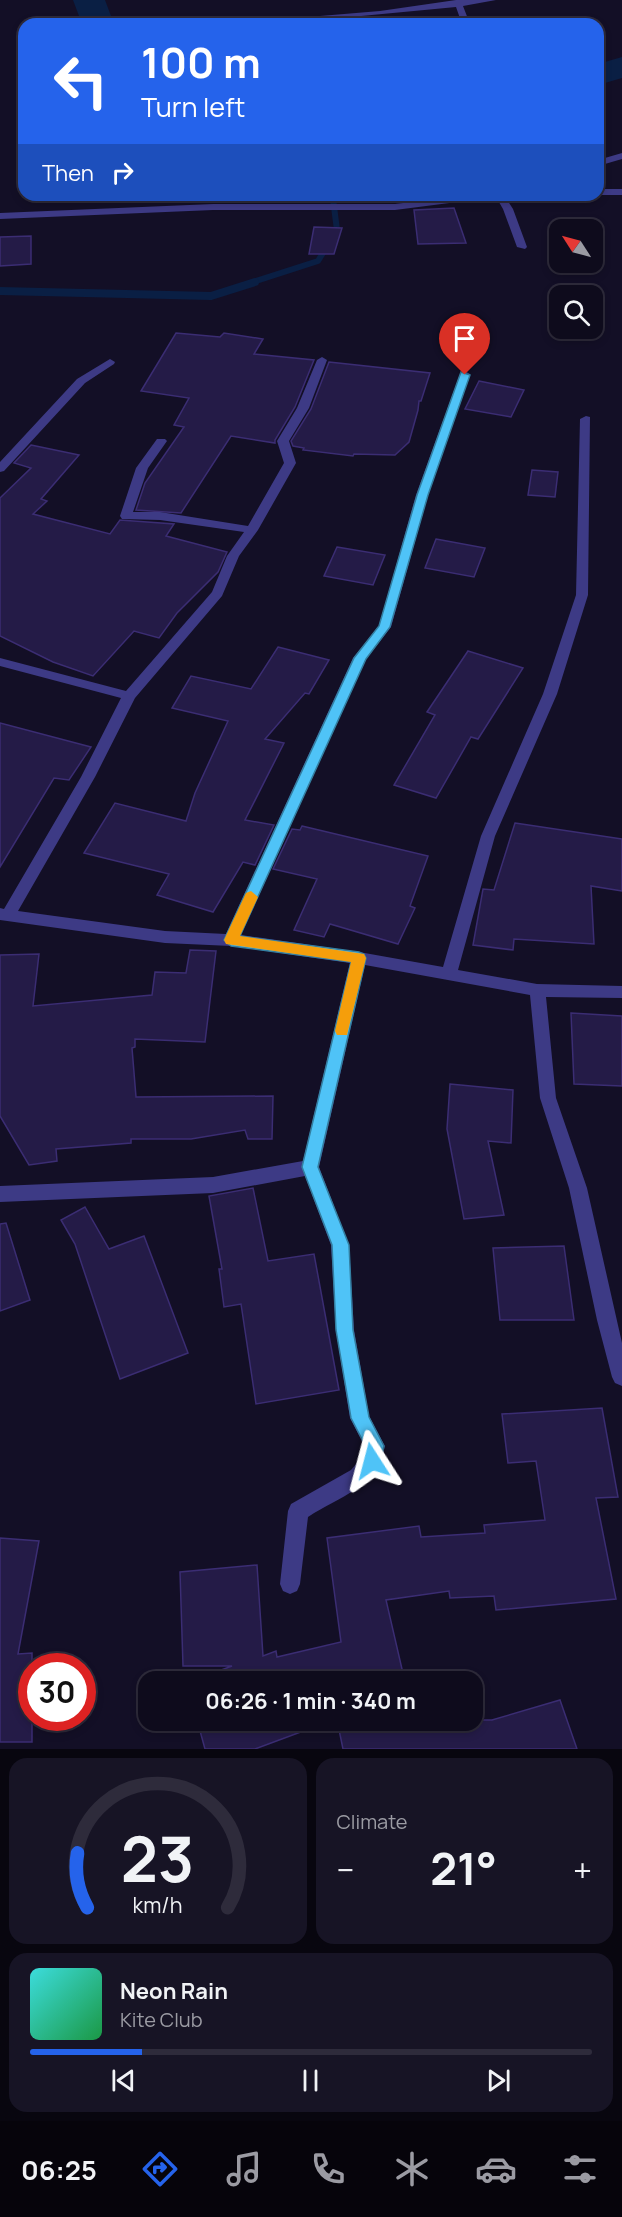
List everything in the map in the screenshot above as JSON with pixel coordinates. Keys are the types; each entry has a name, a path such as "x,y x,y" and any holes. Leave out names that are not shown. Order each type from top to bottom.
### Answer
{"street":[{"path":"307,18 492,0"},
{"path":"459,2 464,18"},
{"path":"604,161 622,156"},
{"path":"604,192 622,192"},
{"path":"0,216 213,207 395,207 444,201"},
{"path":"503,201 522,247"},
{"path":"322,360 303,408 284,441 290,463 252,530 233,556 218,593 129,696 88,777 4,914 165,937 231,940 359,958 537,990 622,992"},
{"path":"0,469 81,381 110,362"},
{"path":"231,940 360,658 385,627 422,495 465,375"},
{"path":"449,974 488,836 550,694 582,595 586,419"},
{"path":"160,441 141,468 126,516 160,516 252,530"},
{"path":"0,662 129,696"},
{"path":"290,1584 298,1511 358,1477 372,1461 375,1446 360,1418 345,1330 340,1245 310,1167 359,958"},
{"path":"537,990 548,1098 578,1188 606,1320 622,1377"},
{"path":"0,1194 213,1185 310,1167"}],"building":[{"path":"454,208 466,243 418,244 414,210"},
{"path":"314,227 342,228 334,254 309,254"},
{"path":"31,236 31,264 0,266 0,237"},
{"path":"176,333 220,337 224,333 263,339 254,354 314,360 295,407 275,443 231,436 181,513 136,510 145,483 184,427 174,425 189,398 141,391"},
{"path":"329,362 430,373 421,401 419,401 409,442 395,455 354,454 353,456 303,450 304,448 293,446 291,441 311,409"},
{"path":"479,381 524,390 511,417 465,409"},
{"path":"31,445 79,455 41,499 47,501 33,514 110,534 120,520 174,524 166,536 227,552 218,572 177,613 159,638 134,631 93,676 53,662 0,636 0,498 31,468 14,463"},
{"path":"532,470 558,472 555,497 528,495"},
{"path":"436,539 485,548 474,577 425,568"},
{"path":"337,547 385,555 373,585 324,576"},
{"path":"278,647 329,660 309,694 305,693 265,739 284,743 245,820 274,825 255,865 243,862 213,912 157,895 169,874 84,853 115,803 186,821 195,793 228,721 172,708 191,676 251,689"},
{"path":"468,651 523,668 478,739 471,737 436,798 394,785 435,715 427,712"},
{"path":"0,723 91,747 69,780 54,778 0,867"},
{"path":"515,823 622,839 622,891 591,886 594,944 514,939 513,950 473,945 483,889 494,890"},
{"path":"302,826 428,856 410,906 415,908 398,944 330,924 324,937 294,930 317,879 273,869 292,829 300,830"},
{"path":"190,950 216,951 205,1042 135,1039 135,1047 132,1048 136,1097 273,1096 272,1139 248,1139 245,1130 191,1139 131,1139 131,1143 56,1149 57,1161 29,1165 0,1116 0,955 39,954 33,1006 152,995 155,972 186,973"},
{"path":"571,1013 622,1016 622,1086 574,1084"},
{"path":"450,1084 513,1090 511,1143 488,1141 504,1215 464,1219 447,1129"},
{"path":"253,1188 268,1261 314,1254 339,1390 256,1404 241,1304 224,1307 219,1269 222,1269 209,1196"},
{"path":"85,1207 109,1249 144,1236 188,1353 120,1379 75,1244 61,1220"},
{"path":"6,1223 30,1300 0,1311 0,1224"},
{"path":"564,1246 574,1320 500,1320 493,1248"},
{"path":"602,1408 618,1497 596,1498 616,1599 496,1610 494,1596 450,1598 449,1591 386,1600 402,1671 219,1671 232,1666 183,1666 180,1572 257,1565 263,1656 276,1651 277,1657 341,1642 327,1538 419,1526 421,1537 485,1533 484,1525 545,1520 536,1461 508,1463 502,1414"},
{"path":"0,1538 39,1541 18,1653 18,1731 32,1731 32,1742 0,1742"},
{"path":"560,1700 577,1749 343,1749 339,1731 483,1731 483,1720 492,1720"},
{"path":"200,1731 303,1731 255,1749 205,1749"}],"waterway":[{"path":"89,0 96,18"},
{"path":"604,73 622,67"},
{"path":"250,283 318,261 337,230 333,201"},
{"path":"0,291 211,296 255,282"}],"slow traffic":[{"path":"251,897 231,940 359,958 342,1031"}],"route":[{"path":"372,1461 375,1446 360,1418 345,1330 340,1245 310,1167 359,958 231,940 360,658 385,627 422,495 465,375"}]}
